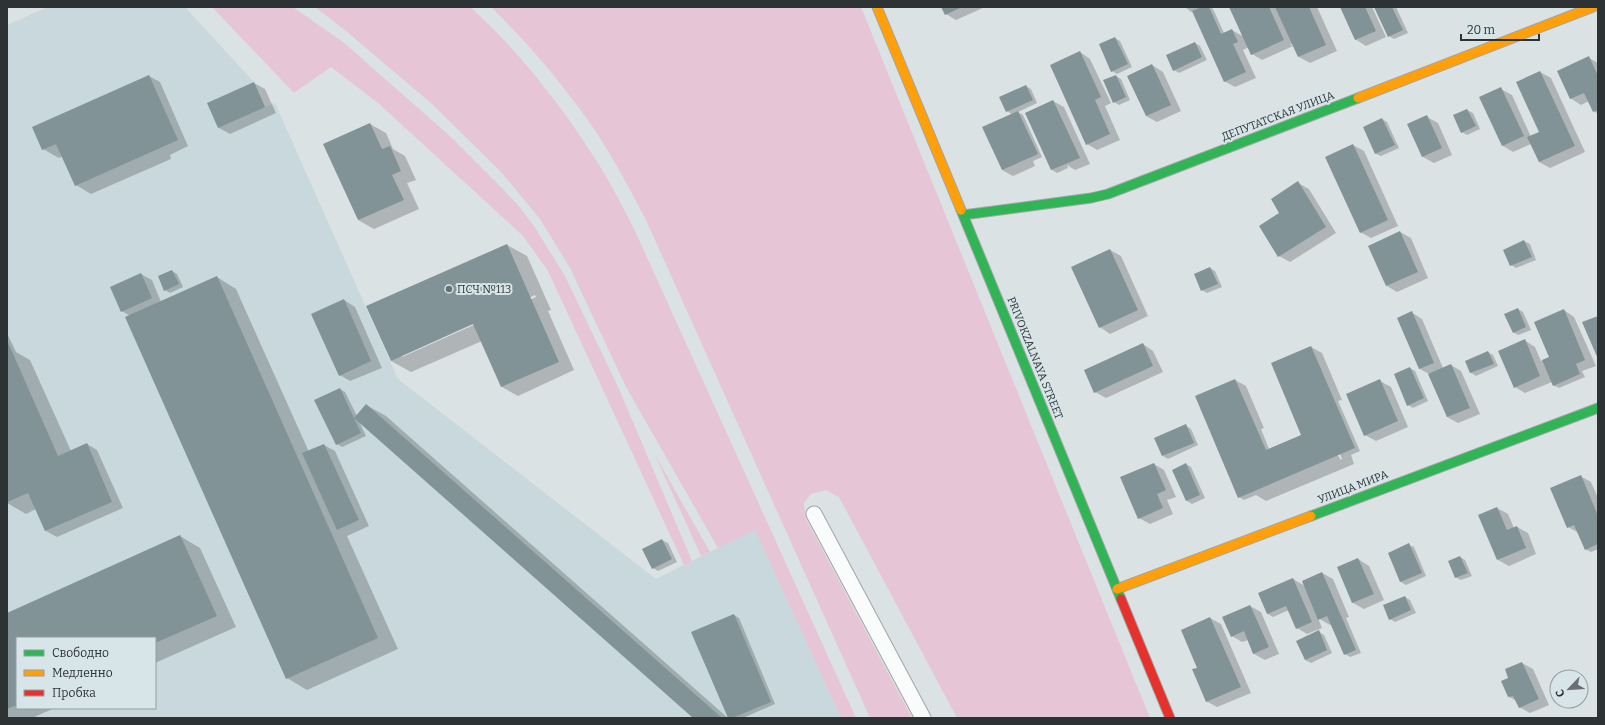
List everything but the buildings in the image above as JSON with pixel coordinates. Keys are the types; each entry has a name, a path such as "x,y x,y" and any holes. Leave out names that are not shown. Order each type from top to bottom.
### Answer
{"street":[{"name":"PRIVOKZALNAYA STREET","path":"877,7 1170,718"},
{"name":"ДЕПУТАТСКАЯ УЛИЦА","path":"963,215 1091,198 1108,194 1593,7"},
{"name":"УЛИЦА МИРА","path":"1117,589 1598,408"}],"lane":[{"path":"814,514 923,718"}],"shaded area":[{"path":"48,7 185,7 254,82 265,107 275,103 398,379 656,579 755,529 841,718 7,718 7,25"},
{"path":"212,7 293,7 343,42 450,136 517,204 534,226 565,276 619,389 692,561 684,565 548,271 523,236 378,103 331,67 294,93"},
{"path":"315,7 470,7 506,42 558,104 601,168 636,233 856,718 841,718 755,530 718,548 626,387 570,268 540,219 502,173 432,104 346,31"},
{"path":"491,7 861,7 1150,718 957,718 839,497 826,490 811,494 804,503 806,519 912,718 870,718 646,220 623,177 589,121 537,56"},
{"path":"654,453 710,552 701,556"}],"traffic: fast":[{"path":"963,215 1091,198 1108,194 1358,98"},
{"path":"961,210 1121,599"},
{"path":"1311,516 1598,408"}],"traffic: slow":[{"path":"877,7 961,210"},
{"path":"1358,98 1593,7"},
{"path":"1117,589 1311,516"}],"traffic: jam":[{"path":"1121,599 1170,718"}],"place":[{"name":"ПСЧ №113","path":"449,289"}]}
